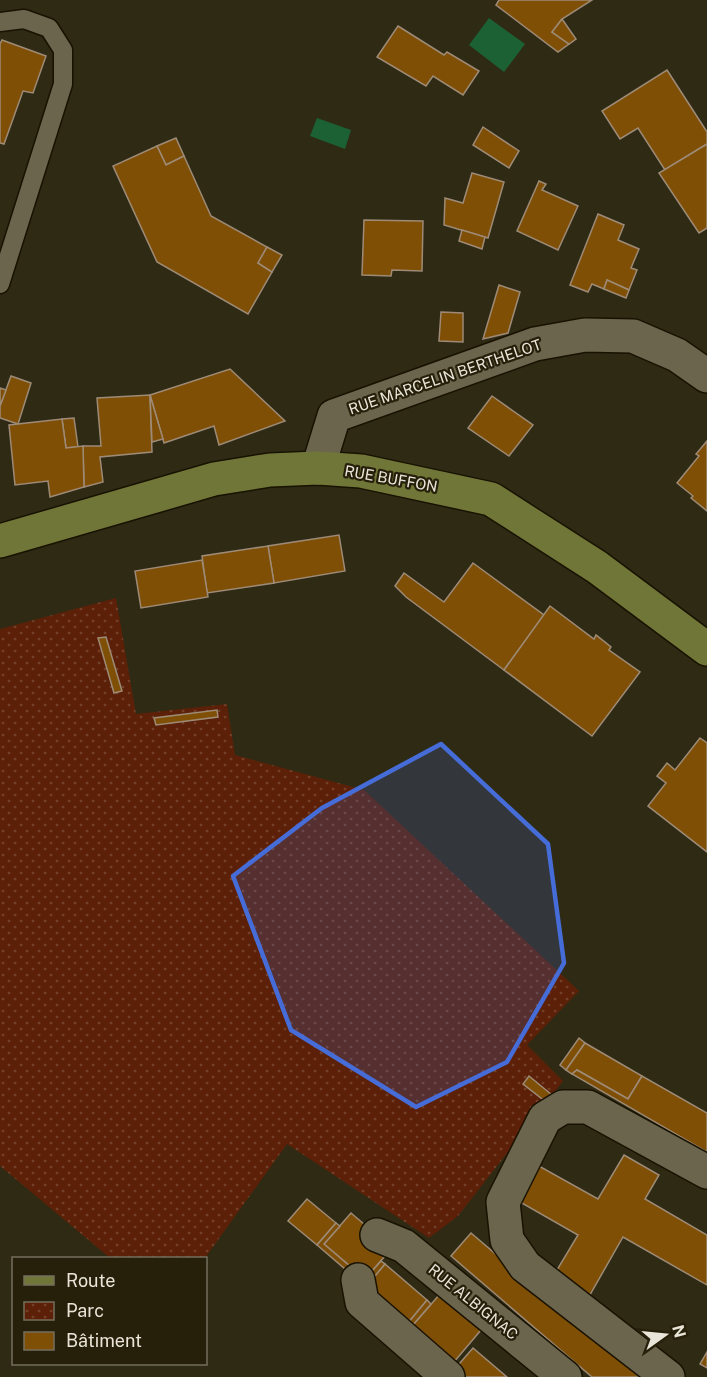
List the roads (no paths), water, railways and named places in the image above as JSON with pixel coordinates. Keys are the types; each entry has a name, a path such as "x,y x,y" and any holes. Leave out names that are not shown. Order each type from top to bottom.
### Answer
{"street":[{"name":"RUE MARCELIN BERTHELOT","path":"318,468 334,416 535,344 585,335 633,336 677,355 707,376"},
{"name":"RUE BUFFON","path":"0,541 214,479 270,470 318,468 361,471 491,499 597,567 707,649"},
{"path":"668,1377 525,1266 507,1240 503,1202 544,1118 563,1107 588,1107 707,1172"},
{"name":"RUE ALBIGNAC","path":"377,1235 404,1246 565,1377"},
{"path":"358,1280 362,1302 448,1377"}],"lane":[{"path":"0,22 24,19 50,28 63,50 63,84 0,284"}]}
